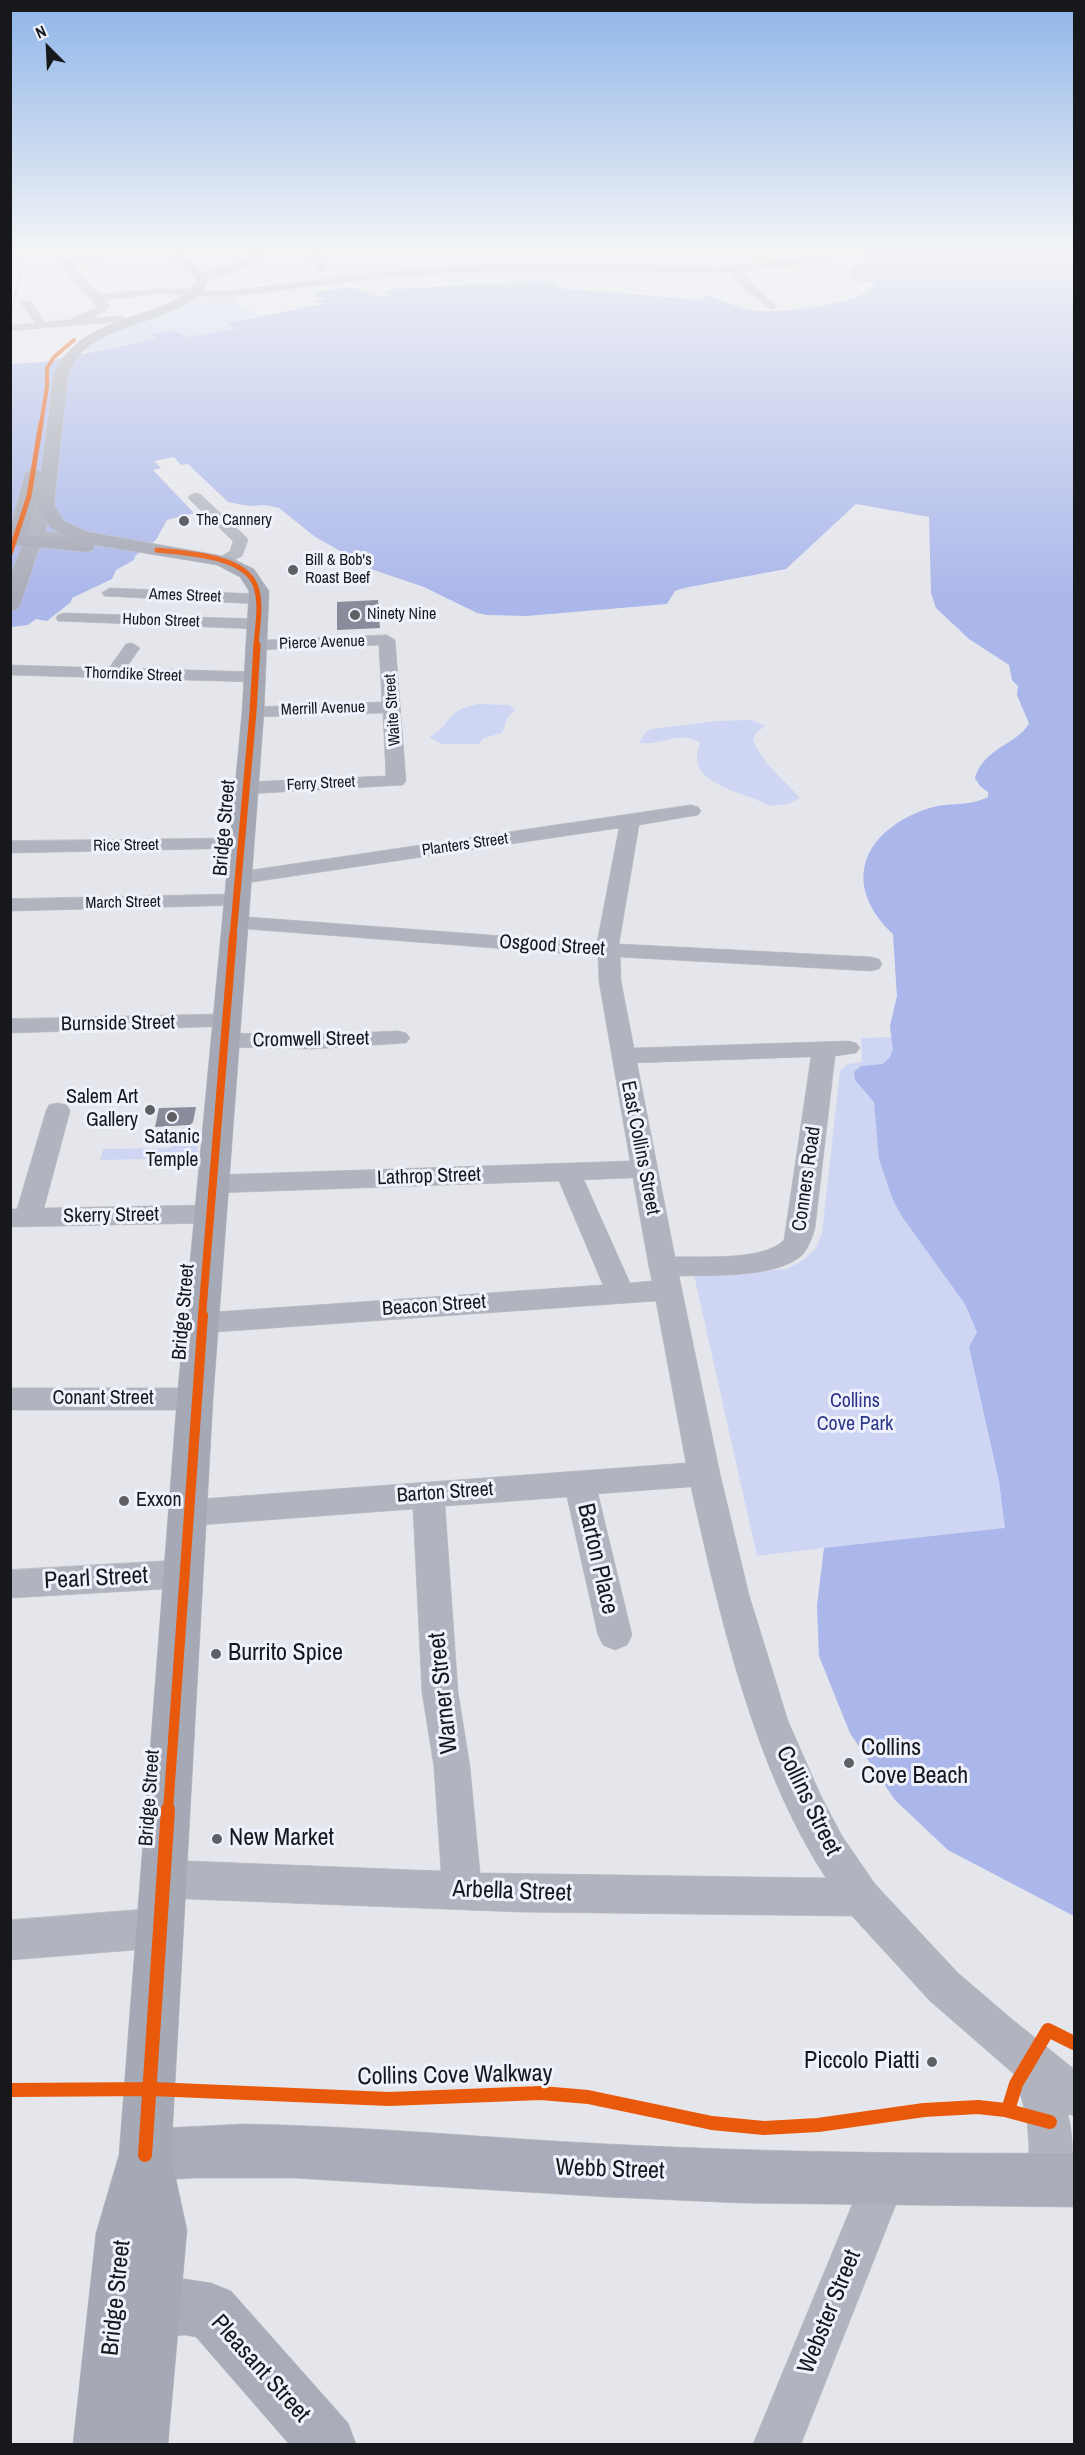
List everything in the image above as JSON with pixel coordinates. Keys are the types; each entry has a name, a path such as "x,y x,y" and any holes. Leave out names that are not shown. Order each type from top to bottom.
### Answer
{"highway":[{"path":"45,505 51,401 49,368"},
{"path":"24,543 29,496 51,401"},
{"name":"Bridge Street","path":"45,505 47,512 56,523 85,537 222,561 239,567 254,578 258,584 253,712 182,1574 145,2155 123,2233 134,2311 138,2445"},
{"name":"Bridge Street","path":"24,543 157,550"},
{"name":"Bridge Street","path":"102,2445 134,2311"}],"main road":[{"path":"10,605 24,543 45,505"},
{"name":"Bridge Street","path":"24,543 85,537"},
{"name":"Webb Street","path":"145,2155 213,2149 280,2150 344,2152 543,2168 884,2179 1061,2180"},
{"name":"Pleasant Street","path":"134,2311 185,2307 212,2311 327,2445"}],"street":[{"path":"195,496 241,540 237,553 222,561"},
{"name":"Ames Street","path":"110,593 257,636"},
{"name":"Hubon Street","path":"64,618 257,636"},
{"name":"Pierce Avenue","path":"257,636 387,640"},
{"name":"Thorndike Street","path":"10,670 113,674 257,636"},
{"name":"Waite Street","path":"387,640 396,781"},
{"path":"113,674 132,648"},
{"name":"Merrill Avenue","path":"253,712 393,707"},
{"name":"Ferry Street","path":"246,788 396,781"},
{"name":"Planters Street","path":"236,900 630,820 691,811"},
{"name":"East Collins Street","path":"630,820 607,950 610,981 644,1169 704,1474"},
{"name":"Rice Street","path":"10,847 242,844"},
{"name":"March Street","path":"10,905 236,900"},
{"name":"Osgood Street","path":"236,900 607,950 871,964"},
{"name":"Burnside Street","path":"10,1026 225,1031"},
{"name":"Cromwell Street","path":"225,1031 311,1042 398,1038"},
{"name":"Conners Road","path":"623,1056 836,1049 797,1243 787,1253 771,1259 665,1278"},
{"path":"19,1218 58,1112"},
{"name":"Lathrop Street","path":"212,1199 568,1172 644,1169"},
{"path":"568,1172 621,1293"},
{"name":"Skerry Street","path":"19,1218 212,1199"},
{"name":"Beacon Street","path":"201,1323 621,1293 665,1278"},
{"name":"Conant Street","path":"10,1399 195,1399"},
{"name":"Barton Street","path":"187,1513 704,1474"},
{"name":"Collins Street","path":"704,1474 732,1595 770,1720 829,1850 861,1897 944,1987 998,2035 1074,2095"},
{"name":"Barton Place","path":"580,1483 615,1635"},
{"name":"Warner Street","path":"428,1495 440,1692 453,1776 462,1891"},
{"name":"Pearl Street","path":"10,1584 182,1574"},
{"name":"Arbella Street","path":"164,1879 462,1891 861,1897"},
{"path":"10,1940 160,1928"},
{"path":"1030,2059 1043,2092 1050,2122 1052,2152 1061,2180"},
{"name":"Webster Street","path":"777,2445 884,2179"}],"green space":[{"path":"478,704 509,705 515,710 508,717 502,733 484,738 479,744 442,744 429,737 442,728 453,714"},
{"name":"Collins Cove Park","path":"1020,704 1037,704 1074,1916 948,1850 895,1800 850,1733 819,1656 817,1606 824,1548 757,1556 694,1275 787,1269 803,1260 816,1248 822,1233 840,1071 848,1064 862,1062 861,1038 891,1037 890,1026 897,996 893,934 876,915 867,896 864,877 867,860 875,844 889,829 907,817 930,808 974,802 988,797 988,792 975,778 986,759 1018,736 1029,723"},
{"path":"752,720 765,726 756,733 753,740 757,748 768,764 800,798 788,804 769,806 720,785 708,778 700,769 697,757 700,743 693,739 678,738 639,743 645,733 651,729 718,721"},
{"path":"198,1137 197,1158 100,1160 103,1149 170,1148 173,1138"}],"water":[{"path":"11,368 1074,368 1074,1916 948,1850 895,1800 850,1733 819,1656 817,1606 824,1548 1005,1528 999,1481 969,1347 977,1332 965,1304 903,1218 893,1200 879,1159 874,1102 855,1080 854,1072 861,1066 883,1064 890,1057 893,1049 890,1026 897,996 893,934 876,915 867,896 864,877 867,860 875,844 889,829 907,817 930,808 974,802 988,797 988,792 975,778 979,768 993,753 1018,736 1029,723 1017,695 1018,686 1012,680 1009,665 969,639 936,608 931,593 929,517 856,504 786,569 684,588 675,591 667,604 527,616 487,615 477,613 424,587 350,562 340,551 314,536 279,508 228,502 188,464 181,465 174,457 154,461 161,468 153,470 194,513 167,520 156,540 135,556 134,560 116,570 112,579 72,598 71,602 47,621 36,619 28,625 11,627"}],"building":[{"name":"Ninety Nine","path":"378,600 380,628 337,630 337,602"},
{"name":"Satanic Temple","path":"196,1107 193,1122 190,1125 155,1127 159,1108"}],"cycle path":[{"path":"10,554 29,496 47,387 47,368"},
{"path":"145,2155 195,1399 253,712 259,599 256,584 248,573 235,565 220,559 157,550"},
{"path":"1008,2110 1016,2084 1048,2030 1074,2043"},
{"name":"Collins Cove Walkway","path":"10,2090 152,2089 389,2099 497,2093 562,2094 588,2097 687,2119 738,2127 764,2128 791,2128 924,2110 978,2107 1005,2110 1050,2122"}],"place":[{"name":"The Cannery","path":"184,521"},
{"name":"Bill & Bob's Roast Beef","path":"293,570"},
{"name":"Ninety Nine","path":"355,615"},
{"name":"Salem Art Gallery","path":"150,1110"},
{"name":"Satanic Temple","path":"172,1117"},
{"name":"Exxon","path":"124,1501"},
{"name":"Burrito Spice","path":"216,1654"},
{"name":"Collins Cove Beach","path":"849,1763"},
{"name":"New Market","path":"217,1839"},
{"name":"Piccolo Piatti","path":"932,2062"}]}
